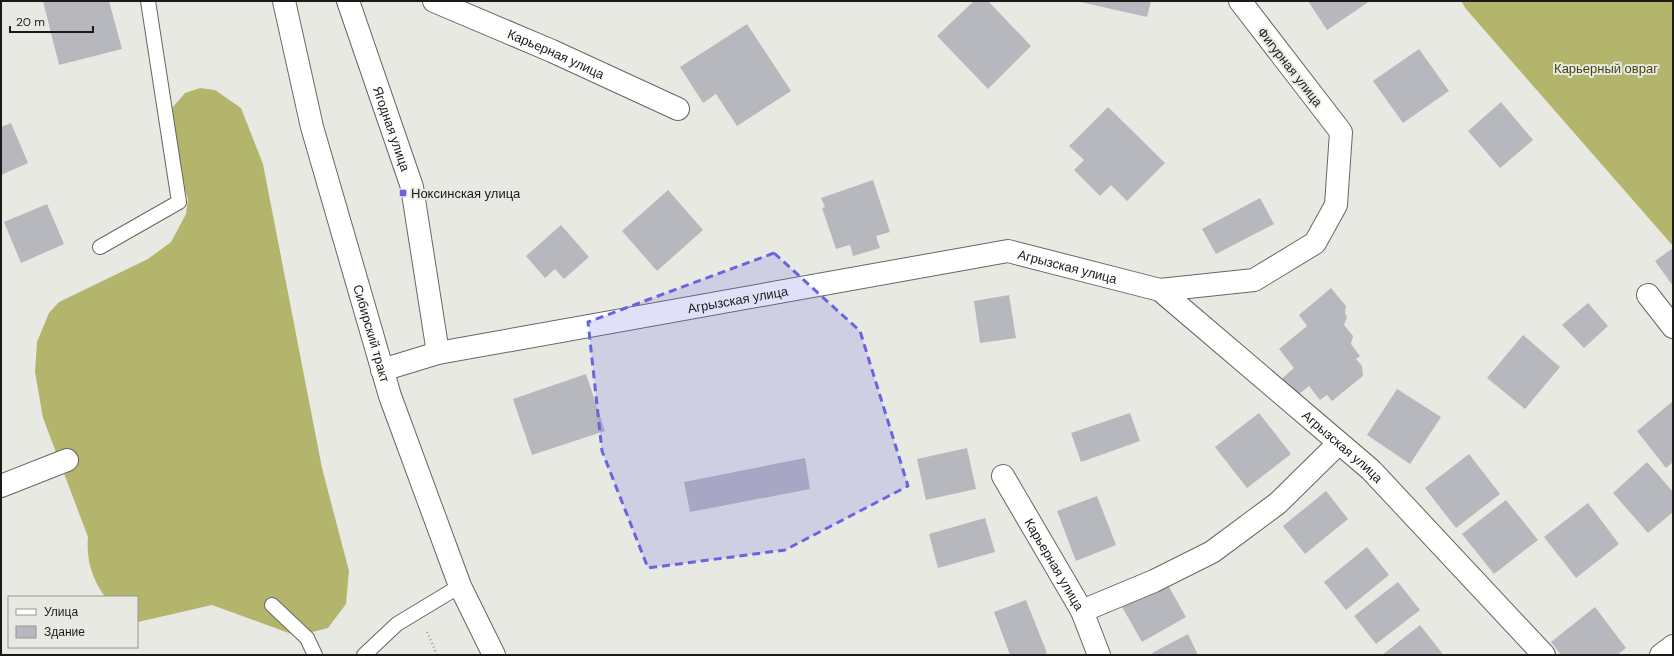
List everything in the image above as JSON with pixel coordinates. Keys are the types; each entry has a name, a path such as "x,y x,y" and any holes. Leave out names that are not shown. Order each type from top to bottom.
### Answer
{"street":[{"name":"Сибирский тракт","path":"284,1 312,127 382,370 393,404 460,586 494,655"},
{"name":"Ягодная улица","path":"348,1 412,187 438,353"},
{"name":"Карьерная улица","path":"434,1 552,51 678,109"},
{"name":"Фигурная улица","path":"1160,290 1254,280 1315,243 1336,205 1341,132 1240,1"},
{"name":"Агрызская улица","path":"382,370 438,353 1008,251 1160,290 1371,470 1544,655"},
{"path":"1648,295 1673,327"},
{"path":"1082,611 1154,581 1212,552 1278,503 1339,443"},
{"path":"1,486 67,460"},
{"name":"Карьерная улица","path":"1003,476 1082,611 1099,655"},
{"path":"1660,655 1673,646"}],"lane":[{"path":"100,247 179,202 148,1"},
{"path":"364,655 397,624 460,586"},
{"path":"272,606 307,638 315,655"}],"highlighted area":[{"path":"774,253 860,331 908,486 785,550 648,568 602,451 588,322"}],"green space":[{"name":"Карьерный овраг","path":"1461,1 1673,1 1673,246 1466,9"},
{"path":"200,88 215,90 241,108 263,164 322,468 349,571 346,604 328,628 297,636 212,605 138,622 138,596 104,596 93,576 89,561 88,537 43,418 35,372 37,342 49,313 59,302 148,259 171,242 186,214 188,199 166,131 166,115 185,93"}],"building":[{"path":"43,1 109,1 122,49 59,65"},
{"path":"974,1 988,1 1031,46 988,89 937,36"},
{"path":"1076,1 1151,1 1147,17"},
{"path":"1308,1 1370,1 1327,30"},
{"path":"747,24 791,91 737,126 716,94 703,103 680,67"},
{"path":"1419,49 1449,91 1403,123 1373,81"},
{"path":"1501,102 1533,140 1500,168 1468,131"},
{"path":"1108,107 1165,163 1127,201 1111,185 1100,196 1074,170 1084,160 1069,146"},
{"path":"11,123 28,163 1,175 1,127"},
{"path":"873,180 890,232 876,236 880,248 853,256 850,245 836,249 822,208 825,207 821,198"},
{"path":"668,190 703,230 657,271 622,231"},
{"path":"1260,198 1274,224 1216,254 1202,229"},
{"path":"47,204 64,244 21,263 4,222"},
{"path":"561,225 589,257 564,279 555,269 545,278 526,256"},
{"path":"1673,248 1673,286 1655,261"},
{"path":"1331,288 1346,306 1345,313 1347,317 1344,325 1353,336 1351,344 1360,356 1356,359 1362,366 1363,376 1332,401 1327,395 1320,400 1309,386 1293,399 1277,383 1294,368 1279,349 1307,326 1299,315"},
{"path":"1009,295 1016,338 980,343 974,301"},
{"path":"1588,303 1608,326 1584,348 1562,325"},
{"path":"1523,335 1560,367 1525,409 1487,378"},
{"path":"586,374 605,431 532,455 513,399"},
{"path":"1397,389 1441,417 1410,464 1367,435"},
{"path":"1673,401 1673,462 1666,468 1637,431"},
{"path":"1130,413 1140,441 1081,462 1071,433"},
{"path":"1259,413 1291,454 1247,488 1215,447"},
{"path":"967,448 976,489 926,500 917,459"},
{"path":"1469,454 1500,494 1456,528 1425,488"},
{"path":"805,458 810,489 690,512 684,482"},
{"path":"1647,462 1673,492 1673,512 1648,533 1613,493"},
{"path":"1326,491 1348,519 1305,554 1283,526"},
{"path":"1097,496 1116,545 1076,561 1057,511"},
{"path":"1506,500 1538,540 1494,574 1462,534"},
{"path":"1588,503 1619,544 1576,578 1544,537"},
{"path":"985,518 995,552 938,568 929,534"},
{"path":"1367,547 1389,575 1346,610 1324,582"},
{"path":"1165,580 1186,617 1142,642 1121,605"},
{"path":"1398,582 1420,610 1376,644 1354,616"},
{"path":"1026,600 1047,653 1042,655 1010,655 994,612"},
{"path":"1595,607 1626,648 1617,655 1561,655 1551,642"},
{"path":"1420,625 1442,653 1439,655 1382,655"},
{"path":"1188,634 1198,655 1154,655 1152,653"}],"place":[{"name":"Ноксинская улица","path":"403,193"}]}
